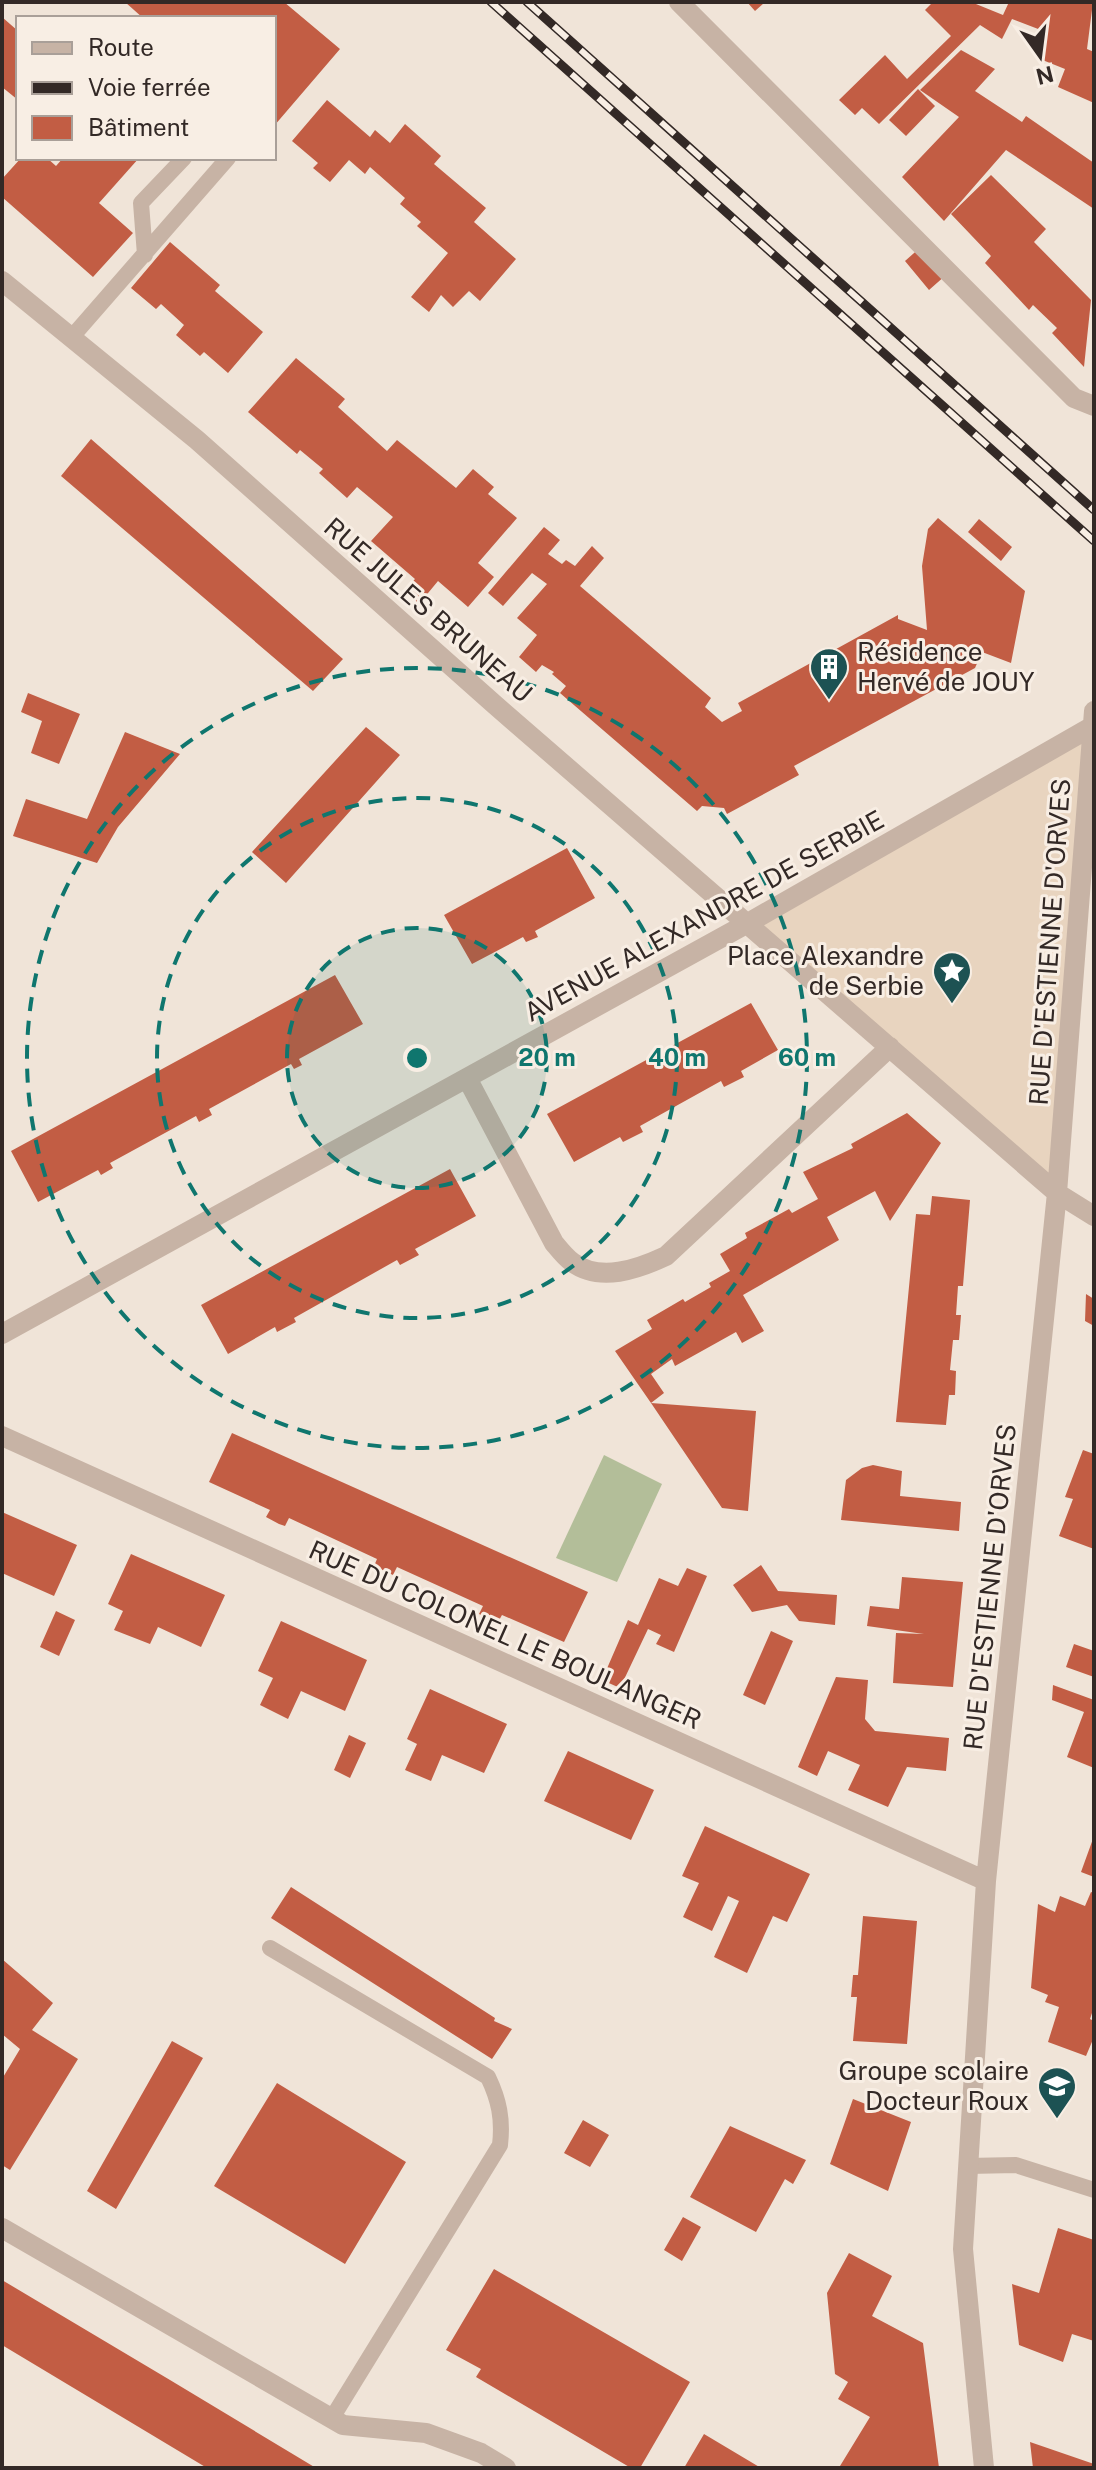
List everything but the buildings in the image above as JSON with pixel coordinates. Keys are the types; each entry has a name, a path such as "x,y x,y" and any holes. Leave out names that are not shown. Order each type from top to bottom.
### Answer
{"street":[{"path":"679,2 1074,398 1094,406"},
{"name":"RUE JULES BRUNEAU","path":"2,281 197,440 494,704 748,923"},
{"name":"RUE D'ESTIENNE D'ORVES","path":"984,2468 963,2249 968,2166 986,1881 1057,1193 1094,711"},
{"name":"AVENUE ALEXANDRE DE SERBIE","path":"2,1334 748,923 1093,726"},
{"path":"748,923 1057,1193 1094,1216"},
{"path":"467,1078 554,1243 573,1263 596,1271 620,1273 666,1256 890,1047"},
{"name":"RUE DU COLONEL LE BOULANGER","path":"2,1436 986,1881"},
{"path":"2,2228 343,2425 426,2433 481,2453 506,2468"}],"lane":[{"path":"145,255 141,203 182,160"},
{"path":"71,338 226,160"},
{"path":"270,1948 488,2077 498,2097 502,2122 500,2145 332,2418"},
{"path":"968,2166 1016,2165 1094,2190"}],"green space":[{"path":"604,1455 662,1484 617,1582 556,1558"}],"shaded area":[{"name":"Place Alexandre de Serbie","path":"1093,726 1057,1193 748,923"}],"railway":[{"path":"491,2 1094,541"},
{"path":"527,2 1094,510"}],"place":[{"name":"Résidence Hervé de JOUY","path":"829,701"},
{"name":"Place Alexandre de Serbie","path":"952,1005"},
{"name":"Groupe scolaire Docteur Roux","path":"1057,2120"}]}
